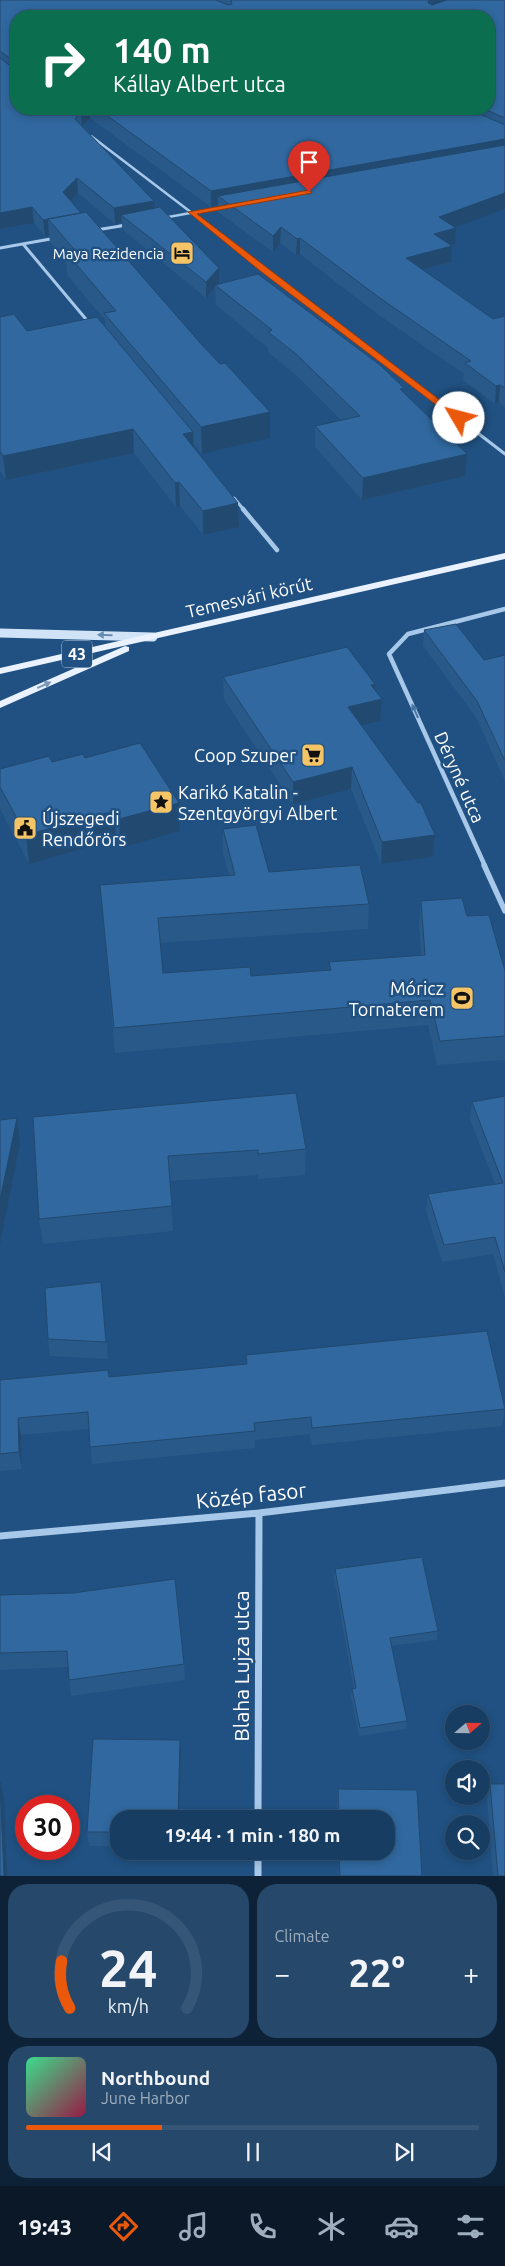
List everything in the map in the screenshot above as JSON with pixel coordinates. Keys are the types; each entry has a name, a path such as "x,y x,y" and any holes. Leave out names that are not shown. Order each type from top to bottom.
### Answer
{"main road":[{"name":"Temesvári körút","path":"0,671 505,556"},
{"path":"0,706 154,636"}],"street":[{"path":"85,132 192,212 261,268 505,454"},
{"path":"154,220 231,206"},
{"path":"89,232 136,223"},
{"path":"0,248 60,237"},
{"path":"23,244 92,327"},
{"path":"228,490 276,550"},
{"name":"Déryné utca","path":"505,609 408,634 389,654 505,911"},
{"path":"0,633 154,636"},
{"name":"Közép fasor","path":"0,1536 259,1513 505,1483"},
{"name":"Blaha Lujza utca","path":"258,1810 259,1513"},
{"path":"258,1860 258,1876"}],"building":[{"path":"0,0 216,0 228,5 232,4 231,0 429,0 428,3 432,5 447,0 505,0 505,118 495,114 495,10 10,10 10,58 0,51"},
{"path":"0,58 10,66 10,115 76,115 77,116 75,119 154,201 114,208 77,178 63,192 81,213 43,220 32,207 0,213"},
{"path":"106,115 482,115 505,125 505,139 211,191"},
{"path":"505,145 505,193 439,217 456,228 434,234 452,246 406,258 493,319 505,316 505,388 500,385 496,386 465,363 471,361 377,296 300,238 297,239 281,227 273,236 218,196"},
{"path":"160,207 219,268 206,282 121,215"},
{"path":"86,212 202,345 220,364 225,363 270,412 201,427 104,313 116,311 65,251 74,249 48,219"},
{"path":"258,274 380,365 404,388 400,389 467,454 363,478 315,426 360,416 296,354 268,332 272,330 215,285"},
{"path":"14,314 27,331 97,317 193,432 183,434 238,503 203,511 179,482 175,483 133,429 3,456 0,451 0,317"},
{"path":"456,624 484,660 505,655 505,761 477,701 424,630"},
{"path":"347,647 375,684 371,685 382,699 348,707 418,803 421,803 435,835 382,842 352,767 293,782 223,677"},
{"path":"140,743 179,803 119,819 114,811 26,835 0,787 0,769 49,756 52,762 83,754 85,758"},
{"path":"256,825 269,872 360,865 369,904 158,918 163,973 250,967 251,976 331,970 329,962 425,955 421,901 462,898 467,916 489,915 505,971 505,1036 440,1041 430,1000 114,1028 100,885 235,875 223,829"},
{"path":"296,1093 306,1149 258,1154 258,1150 168,1156 172,1206 39,1219 33,1117"},
{"path":"505,1096 505,1272 495,1237 444,1245 428,1194 503,1183 472,1102"},
{"path":"17,1118 0,1200 0,1120"},
{"path":"101,1282 106,1342 48,1339 45,1288"},
{"path":"487,1331 505,1409 312,1428 311,1417 254,1423 255,1431 90,1447 88,1412 18,1418 19,1452 0,1454 0,1380 108,1370 109,1377 247,1364 246,1355"},
{"path":"422,1557 438,1631 390,1638 407,1721 360,1728 352,1689 356,1688 335,1569"},
{"path":"175,1579 184,1664 69,1680 67,1651 0,1653 0,1595 73,1593"},
{"path":"93,1739 180,1740 178,1810 110,1810 110,1832 87,1832"},
{"path":"0,1782 4,1876 0,1876"},
{"path":"490,1784 505,1784 505,1876 498,1876"},
{"path":"338,1789 417,1790 422,1876 340,1876 339,1860 395,1860 395,1810 339,1810"}],"place":[{"name":"Maya Rezidencia","path":"182,253"},
{"name":"Coop Szuper","path":"313,755"},
{"name":"Karikó Katalin - Szentgyörgyi Albert","path":"161,802"},
{"name":"Újszegedi Rendőrörs","path":"25,828"},
{"name":"Móricz Tornaterem","path":"462,998"}],"route":[{"path":"309,192 192,212 261,268 459,418"}]}
